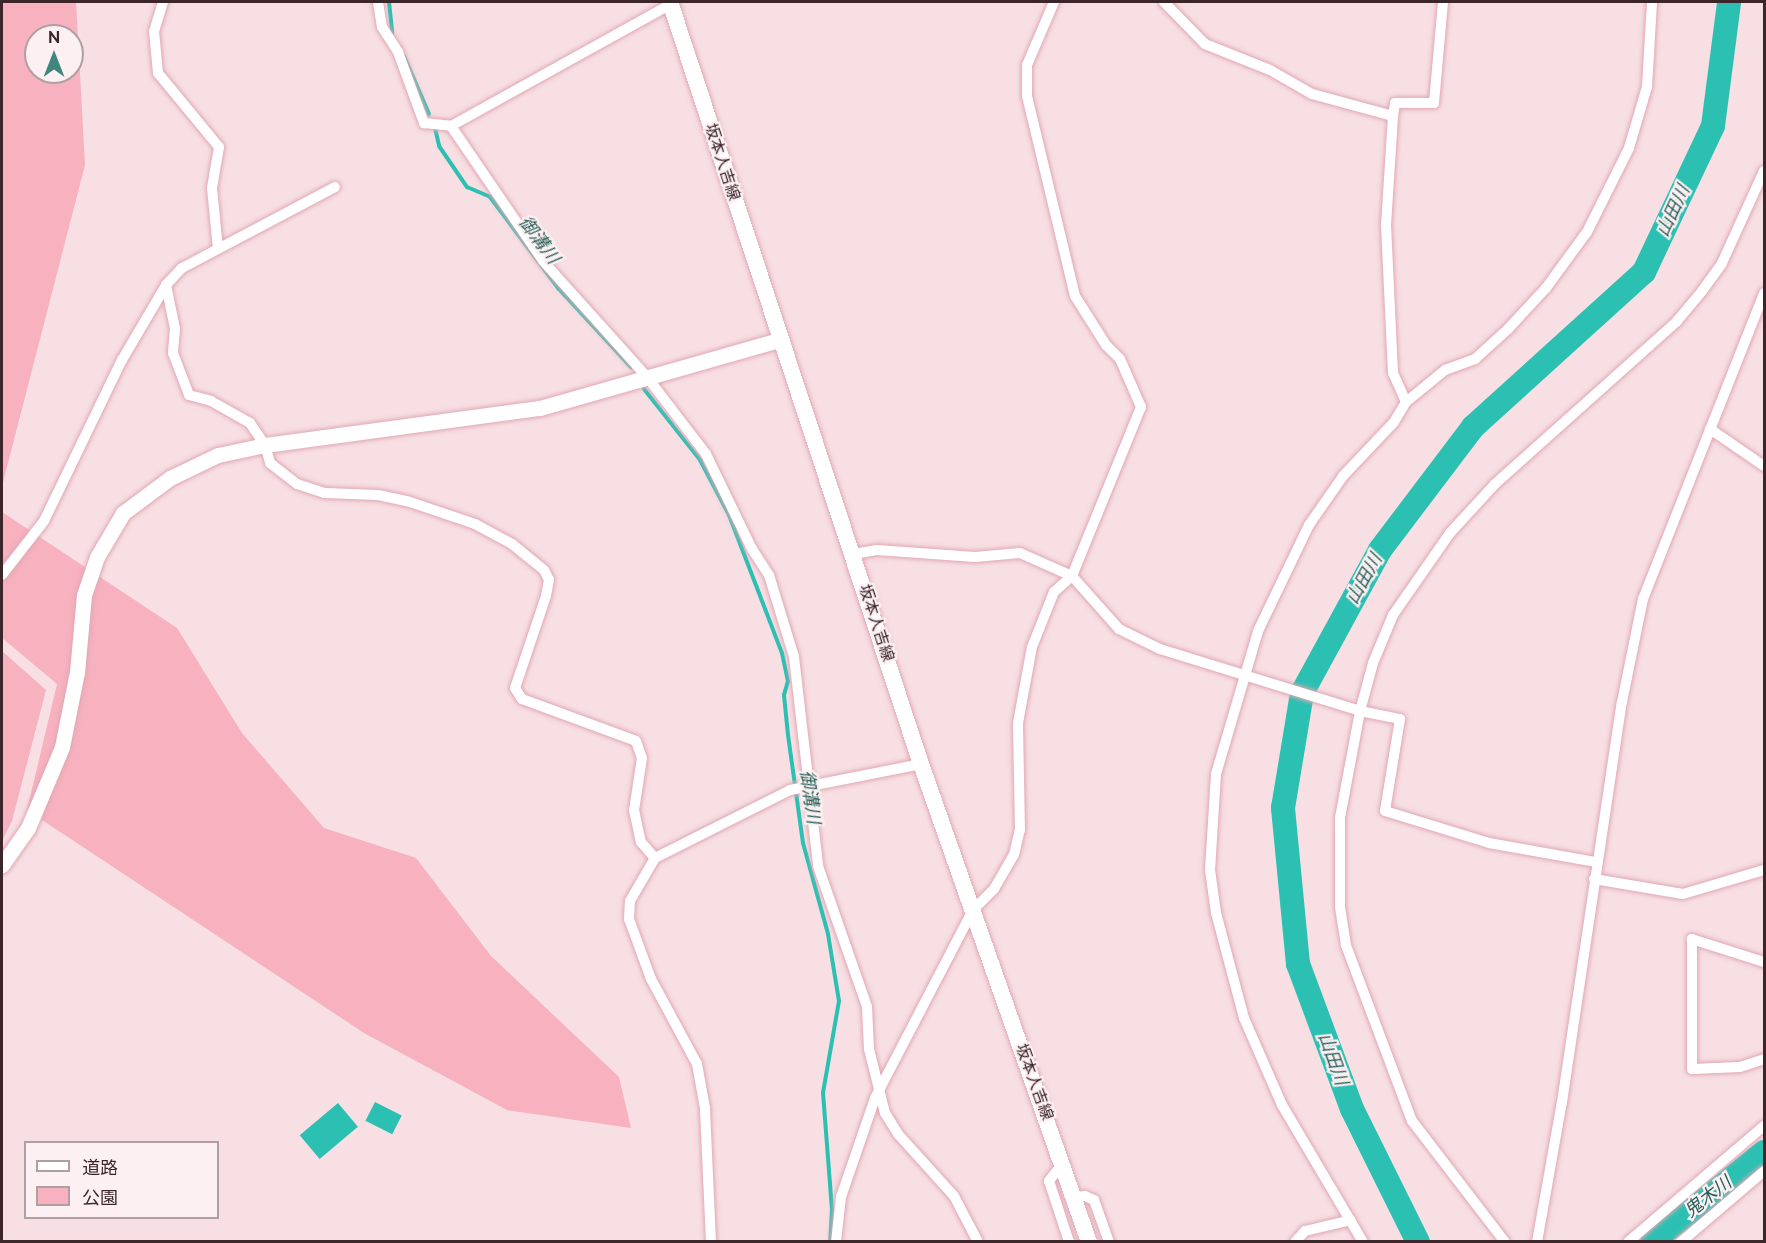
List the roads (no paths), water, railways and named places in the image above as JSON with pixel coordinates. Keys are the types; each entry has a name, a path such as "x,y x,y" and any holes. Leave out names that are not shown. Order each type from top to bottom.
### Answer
{"main road":[{"name":"坂本人吉線","path":"671,3 779,340 854,554 921,764 1064,1162 1089,1242"}],"street":[{"path":"163,2 154,31 158,73 219,147 212,188 218,249"},
{"path":"378,2 382,27 398,52 424,123 451,126 671,3"},
{"path":"836,1242 842,1197 879,1090 973,910 994,889 1019,841 1018,723 1027,670 1042,618 1054,592 1072,576 1141,407 1120,359 1106,345 1075,296 1027,96 1027,65 1054,2"},
{"path":"1164,2 1205,44 1269,70 1312,94 1393,116"},
{"path":"1406,402 1393,373 1386,225 1393,116 1395,103 1434,104 1443,2"},
{"path":"1363,1242 1282,1105 1244,1018 1216,913 1210,870 1215,784 1244,672 1274,592 1309,525 1343,476 1394,422 1406,402 1446,370 1475,359 1509,328 1546,288 1587,232 1629,148 1647,87 1652,2"},
{"path":"451,126 543,261 647,377 706,454 752,549 769,575 794,657 811,784 818,866 867,1007 869,1049 885,1113 898,1134 954,1196 978,1242"},
{"path":"1505,1242 1412,1122 1376,1033 1346,945 1340,906 1340,818 1360,711 1373,663 1393,615 1450,533 1495,484 1677,321 1722,263 1764,171"},
{"path":"2,574 44,522 122,360 166,285 182,268 218,249 244,239 335,188"},
{"path":"166,285 175,329 172,353 189,395 211,401 250,423 265,445 270,463 297,483 325,493 378,495 407,501 475,524 512,544 544,570 549,580 546,596 515,688 522,699 636,741 642,758 634,810 641,842 655,858"},
{"path":"1537,1242 1562,1102 1596,862 1643,598 1764,293"},
{"path":"2,865 28,828 62,747 77,672 84,595 97,556 123,513 170,478 218,455 265,445 540,408 779,340"},
{"path":"1710,429 1764,466"},
{"path":"854,554 877,550 953,556 1020,553 1072,576 1119,629 1160,649 1244,672 1360,711 1401,719 1385,811 1489,843 1596,862"},
{"path":"711,1242 705,1108 697,1064 651,979 629,919 630,901 655,858 790,790 921,764"},
{"path":"1594,879 1683,894 1764,870"},
{"path":"1764,962 1692,939 1692,1069 1740,1067 1764,1059"},
{"path":"1628,1242 1764,1126"},
{"path":"1064,1162 1049,1181 1069,1242"},
{"path":"1680,1242 1764,1171"},
{"path":"1075,1197 1085,1196 1094,1200 1110,1242"},
{"path":"1295,1242 1305,1231 1351,1220"}],"water":[{"path":"375,1102 402,1116 392,1134 365,1121"},
{"path":"338,1103 358,1127 320,1159 300,1135"}],"waterway":[{"name":"御溝川","path":"389,2 392,33"},
{"name":"山田川","path":"1418,1242 1352,1109 1298,964 1283,808 1302,693 1380,550 1473,427 1644,272 1713,126 1729,2"},
{"name":"御溝川","path":"404,56 429,114"},
{"name":"御溝川","path":"435,128 439,146 467,187 490,197 558,288 631,367"},
{"name":"御溝川","path":"644,389 700,460 729,515 782,653 788,681 784,695 788,735 803,843 828,934 839,1001 823,1093 832,1209 830,1242"},
{"name":"鬼木川","path":"1652,1242 1764,1152"}]}
